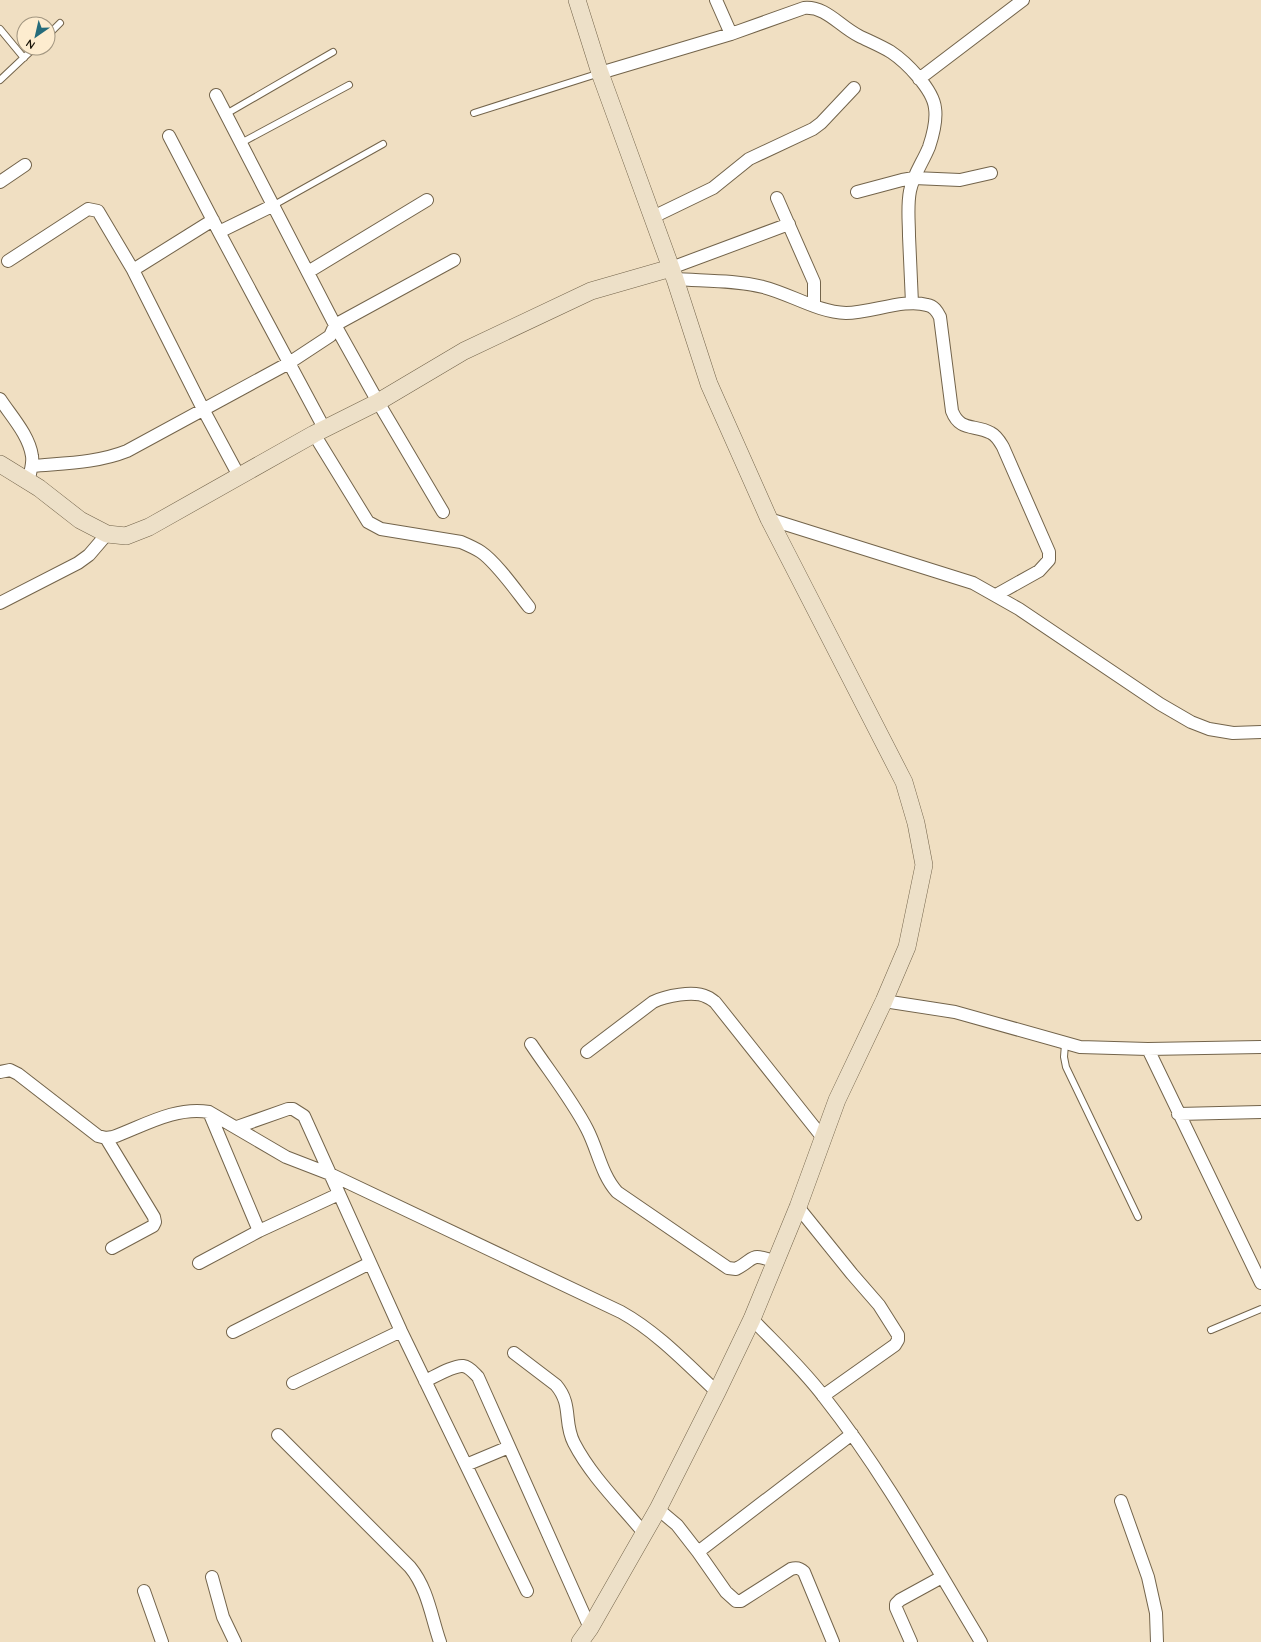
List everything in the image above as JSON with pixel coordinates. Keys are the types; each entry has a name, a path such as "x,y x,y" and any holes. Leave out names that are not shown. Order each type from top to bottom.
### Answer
{"street":[{"path":"577,0 600,73 673,273 710,384 769,519 904,782 916,823 924,865 907,947 884,1001 837,1100 798,1208 752,1319 658,1509 590,1628 580,1642"},
{"path":"716,0 730,34"},
{"path":"919,79 1023,0"},
{"path":"600,73 730,34 804,8 813,7 820,9 851,32 892,53 919,79 932,98 935,107 935,120 928,147 914,178 910,189 908,202 912,303"},
{"path":"653,217 713,188 749,159 813,129 821,123 854,88"},
{"path":"216,95 335,324 378,402 443,512"},
{"path":"169,136 290,363 319,431 368,522 380,529 461,542 472,546 482,552 490,560 529,607"},
{"path":"0,182 25,165"},
{"path":"857,192 914,178 960,180 991,173"},
{"path":"777,198 814,282 814,306"},
{"path":"308,272 427,200"},
{"path":"219,232 274,205"},
{"path":"8,261 88,209 94,209 101,214 133,270 203,409 239,476"},
{"path":"133,270 213,220"},
{"path":"0,464 30,474 80,520 107,534 126,536 149,527 319,431 378,402 464,351 542,314 591,291 673,273 789,224"},
{"path":"30,474 110,457 127,451 290,363 330,336 335,324 454,260"},
{"path":"673,273 748,284 777,291 833,312 856,313 912,303 927,304 932,307 940,317 952,411 955,418 966,426 992,433 998,438 1004,447 1049,552 1049,560 1039,571 996,595"},
{"path":"0,399 25,436 32,456 30,474"},
{"path":"769,519 973,583 996,595 1160,704 1191,722 1209,729 1233,733 1261,732"},
{"path":"0,603 78,563 89,555 107,534"},
{"path":"587,1052 653,1002 667,996 699,994 715,1002 823,1138"},
{"path":"884,1001 954,1012 1064,1044 1091,1048 1148,1049 1261,1047"},
{"path":"531,1044 586,1126 604,1172 610,1184 617,1192 728,1268 736,1269 755,1256 761,1256 776,1262"},
{"path":"1148,1049 1178,1114 1261,1283"},
{"path":"0,1072 10,1070 18,1074 98,1136 106,1138 113,1137 169,1115 199,1110 209,1112 286,1157 330,1174 637,1320 717,1392"},
{"path":"236,1127 288,1109 293,1109 304,1116 401,1331 527,1591"},
{"path":"209,1112 259,1231"},
{"path":"1178,1114 1261,1112"},
{"path":"106,1138 154,1217 155,1222 152,1226 112,1248"},
{"path":"199,1263 259,1231 339,1194"},
{"path":"798,1208 852,1274 879,1304 898,1335 898,1340 895,1345 823,1396"},
{"path":"233,1332 370,1263"},
{"path":"752,1319 823,1396 852,1434 894,1496 981,1642"},
{"path":"293,1383 401,1331"},
{"path":"514,1353 562,1391 566,1403 570,1432 574,1443 599,1481 644,1533"},
{"path":"425,1381 452,1368 463,1366 470,1369 478,1377 590,1628"},
{"path":"698,1552 852,1434"},
{"path":"278,1435 401,1558 418,1577 425,1592 440,1642"},
{"path":"466,1465 509,1447"},
{"path":"1122,1500 1148,1577 1156,1613 1157,1642"},
{"path":"658,1509 677,1525 726,1592 736,1601 741,1601 791,1568 801,1569 804,1572 833,1642"},
{"path":"911,1642 896,1608 896,1604 900,1600 942,1576"},
{"path":"212,1577 223,1617 235,1642"},
{"path":"144,1590 162,1642"}],"lane":[{"path":"56,27 60,23"},
{"path":"0,28 24,58 0,80"},
{"path":"226,114 333,52"},
{"path":"474,113 600,73"},
{"path":"241,143 350,85"},
{"path":"274,205 384,144"},
{"path":"1064,1044 1066,1067 1138,1217"},
{"path":"1211,1330 1261,1309"}]}
